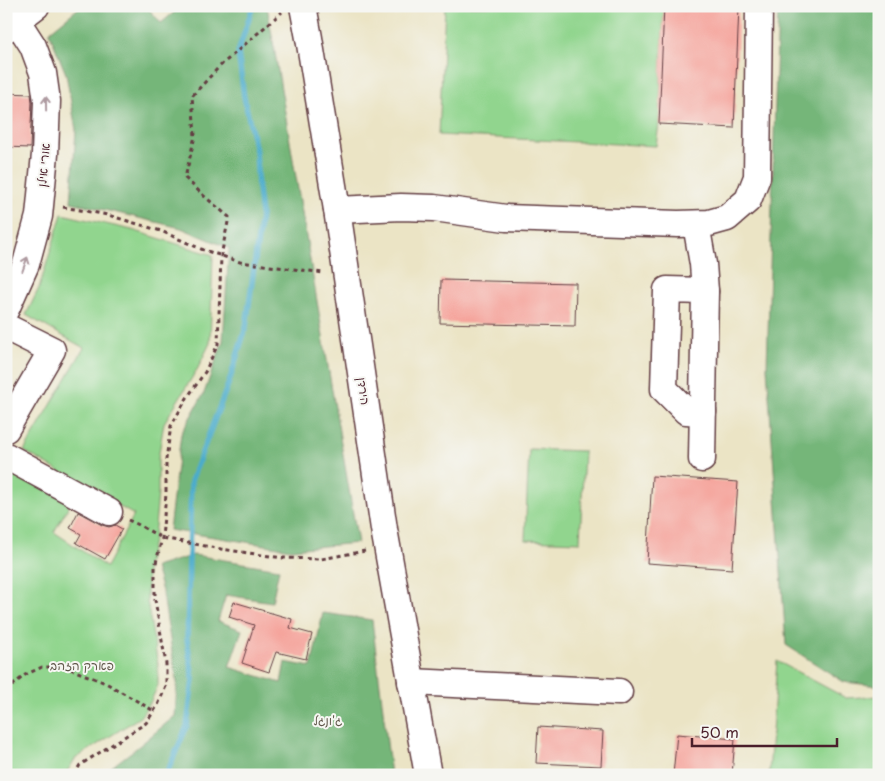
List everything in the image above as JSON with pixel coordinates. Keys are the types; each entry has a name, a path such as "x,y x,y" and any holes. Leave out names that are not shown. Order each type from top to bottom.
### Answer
{"street":[{"name":"הירדן","path":"303,6 337,210 387,547 428,775"},
{"path":"337,210 401,207 434,208 506,218 669,224 708,223 727,218 748,200 757,177 759,6"},
{"name":"אורי אילן","path":"6,309 26,264 38,216 45,154 47,101 43,73 20,19"},
{"path":"696,224 703,264 705,291 702,459"},
{"path":"703,412 686,410 664,389 666,290 705,291"},
{"path":"6,327 52,350 6,428"},
{"path":"6,456 109,512"},
{"path":"412,682 619,692"}],"path":[{"path":"74,775 80,765 146,723 158,705 166,686 166,664 155,600 155,567 162,538 166,494 166,459 171,426 205,372 218,344 221,256 229,217 185,178 195,136 192,96 219,67 288,6"},
{"path":"40,203 108,215 160,231 240,262 347,276"},
{"path":"109,512 138,524 162,538 283,558 321,559 387,547"},
{"path":"6,691 25,675 42,666 65,666 106,683 154,711"}],"green space":[{"path":"81,6 146,6 161,23 182,6 267,6 358,543 291,549 169,530 181,434 204,393 223,341 229,248 181,228 71,202 76,130 66,74 49,32"},
{"path":"445,6 664,6 659,124 656,146 439,135"},
{"path":"778,6 879,6 879,686 844,682 786,645 767,367"},
{"name":"פארק הזהב","path":"62,214 132,230 213,255 210,343 198,368 164,423 158,459 158,493 154,537 147,566 147,601 158,665 158,685 151,701 140,717 75,759 65,775 6,775 6,468 71,502 54,532 106,567 134,515 24,451 84,348 26,315 39,288"},
{"path":"529,449 584,451 580,542 525,540"},
{"name":"ג'ונגל","path":"194,555 279,569 272,602 226,595 218,621 242,630 229,667 281,683 285,662 311,667 323,613 372,620 391,775 101,775 175,716 177,683 163,595 155,567"},
{"path":"777,661 846,698 879,696 879,775 769,775"}],"building":[{"path":"664,6 739,6 734,128 659,124"},
{"path":"6,93 31,94 30,148 6,147"},
{"path":"441,280 576,283 575,326 440,323"},
{"path":"652,476 738,482 732,569 647,563"},
{"path":"78,512 102,525 109,527 115,525 122,529 105,559 76,543 81,534 70,528"},
{"path":"234,602 292,619 290,628 312,634 306,659 276,652 269,672 242,663 254,625 229,617"},
{"path":"538,727 603,731 601,766 536,763"},
{"path":"677,734 735,739 732,775 673,775"}],"waterway":[{"path":"166,775 187,726 193,679 187,639 191,481 229,382 246,327 261,215 256,151 244,97 238,52 253,6"}]}
